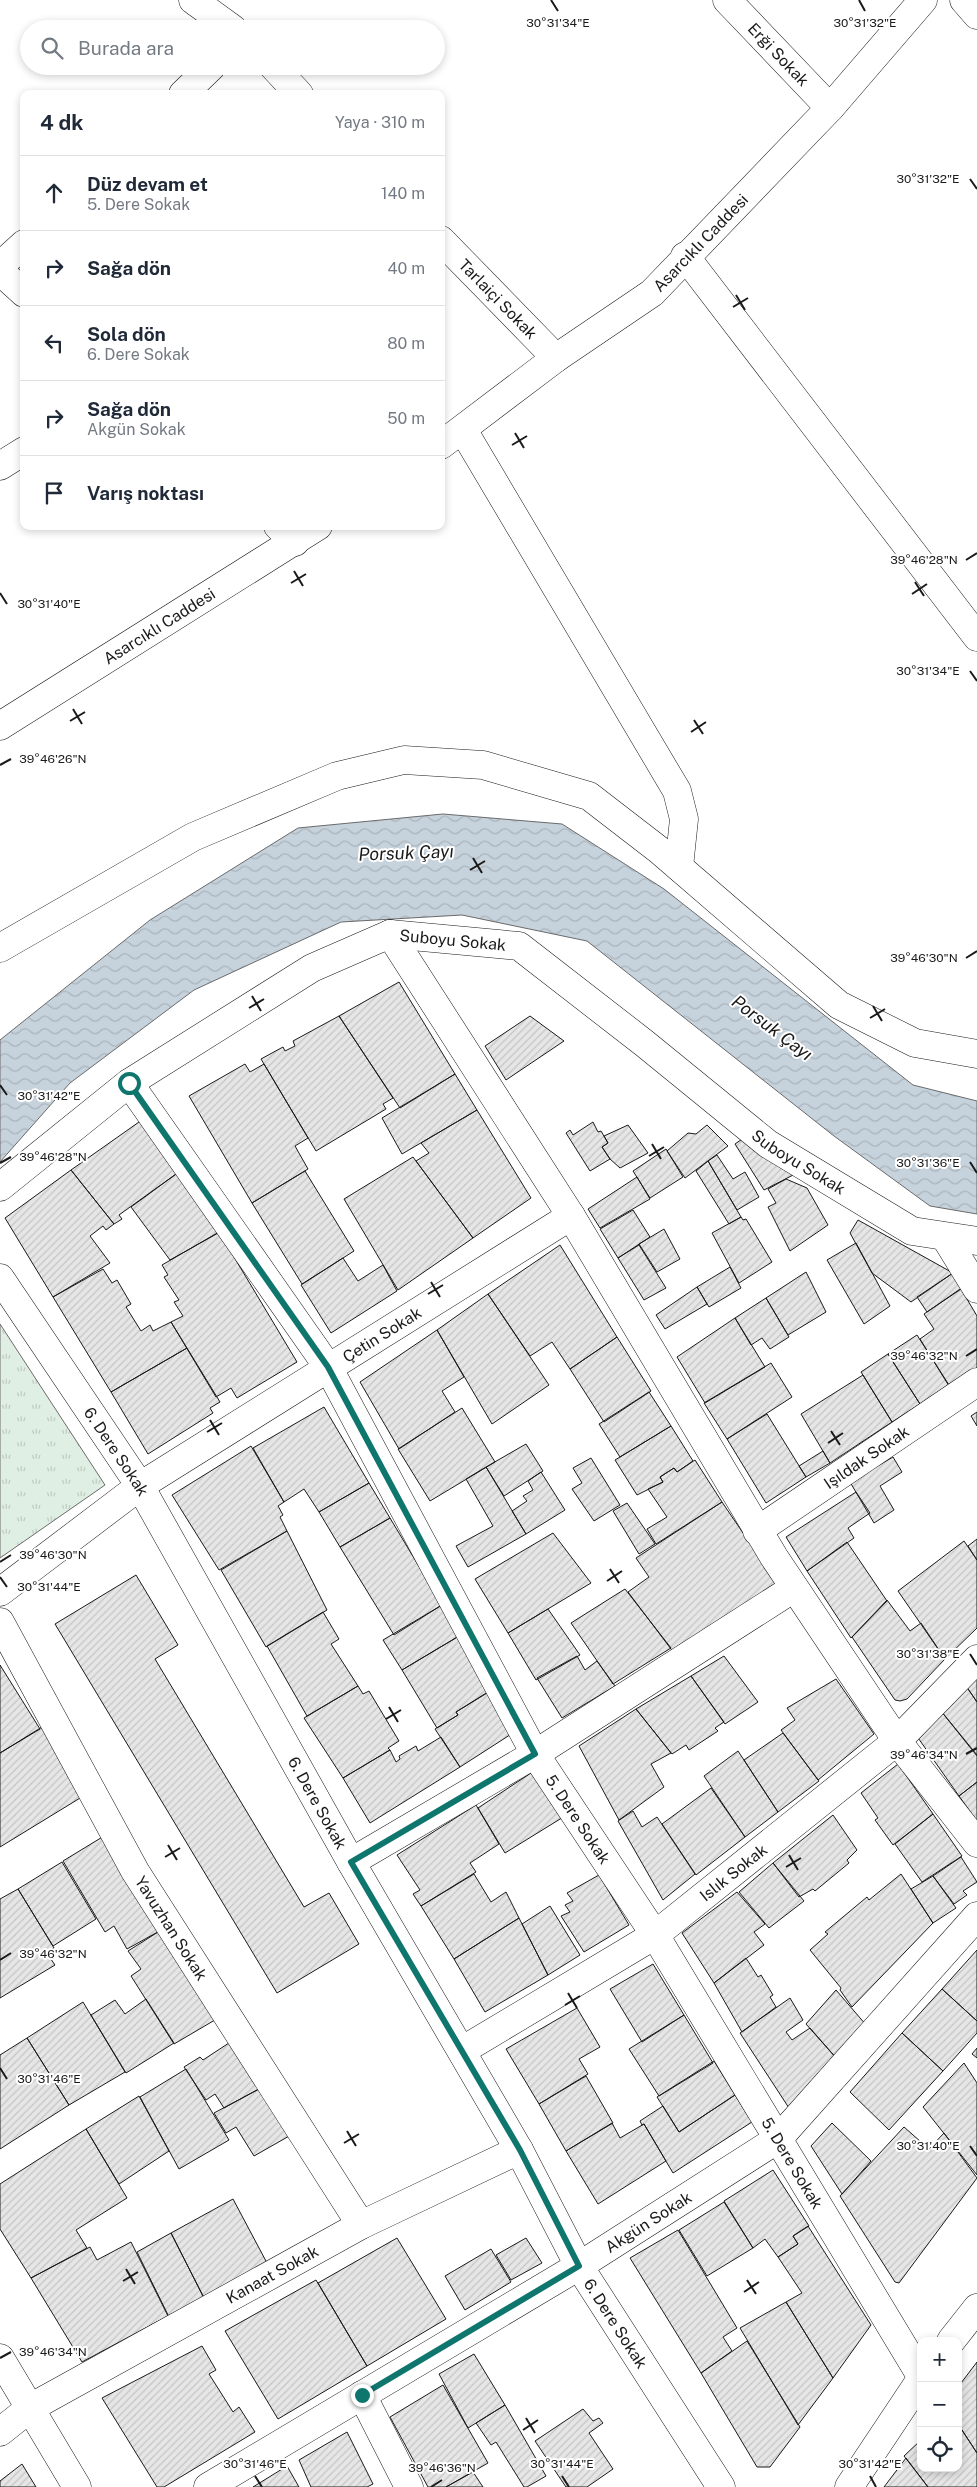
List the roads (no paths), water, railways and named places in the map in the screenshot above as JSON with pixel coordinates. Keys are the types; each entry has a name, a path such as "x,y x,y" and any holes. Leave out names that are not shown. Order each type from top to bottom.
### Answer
{"street":[{"path":"193,0 221,20"},
{"name":"Erği Sokak","path":"728,0 830,108"},
{"name":"Asarcıklı Caddesi","path":"452,437 556,358 652,293 685,256 830,108 922,0"},
{"path":"964,0 977,15"},
{"path":"187,90 203,75"},
{"path":"282,75 296,90"},
{"name":"Tarlaiçi Sokak","path":"445,244 556,358"},
{"path":"0,266 20,248"},
{"path":"685,256 977,637"},
{"path":"0,271 20,289"},
{"path":"452,437 677,791 684,819 679,867"},
{"path":"0,466 20,454"},
{"name":"Asarcıklı Caddesi","path":"0,726 286,534 302,530"},
{"path":"0,948 194,837 337,776 404,760 483,766 589,796 679,867 839,1004 915,1043 977,1054"},
{"path":"390,934 571,1216 757,1531 897,1741 977,1843"},
{"name":"Suboyu Sokak","path":"0,1187 129,1083 312,968 390,934 519,946 644,1043 768,1144 912,1232 977,1241"},
{"name":"5. Dere Sokak","path":"129,1083 328,1367 535,1754 655,1935 917,2370"},
{"name":"Çetin Sokak","path":"0,1592 140,1486 571,1216"},
{"path":"945,1237 977,1289"},
{"name":"6. Dere Sokak","path":"0,1278 140,1486 351,1862 520,2150 579,2266 721,2487"},
{"name":"Işıldak Sokak","path":"757,1531 977,1382"},
{"path":"351,1862 535,1754 794,1588"},
{"name":"Yavuzhan Sokak","path":"0,1622 136,1871 361,2225"},
{"name":"Islık Sokak","path":"463,2050 655,1935 897,1741 977,1659"},
{"name":"Akgün Sokak","path":"208,2487 579,2266 778,2139 977,1916"},
{"name":"Kanaat Sokak","path":"0,2432 30,2408 361,2225 520,2150"},
{"path":"954,2337 977,2308"},
{"path":"0,2358 77,2487"},
{"path":"849,2487 918,2382"},
{"path":"362,2395 409,2487"}],"water":[{"name":"Porsuk Çayı","path":"443,814 562,824 664,889 913,1085 977,1101 977,1214 930,1206 834,1136 587,941 462,915 341,922 194,990 70,1083 0,1162 0,1040 150,920 298,828"}]}
